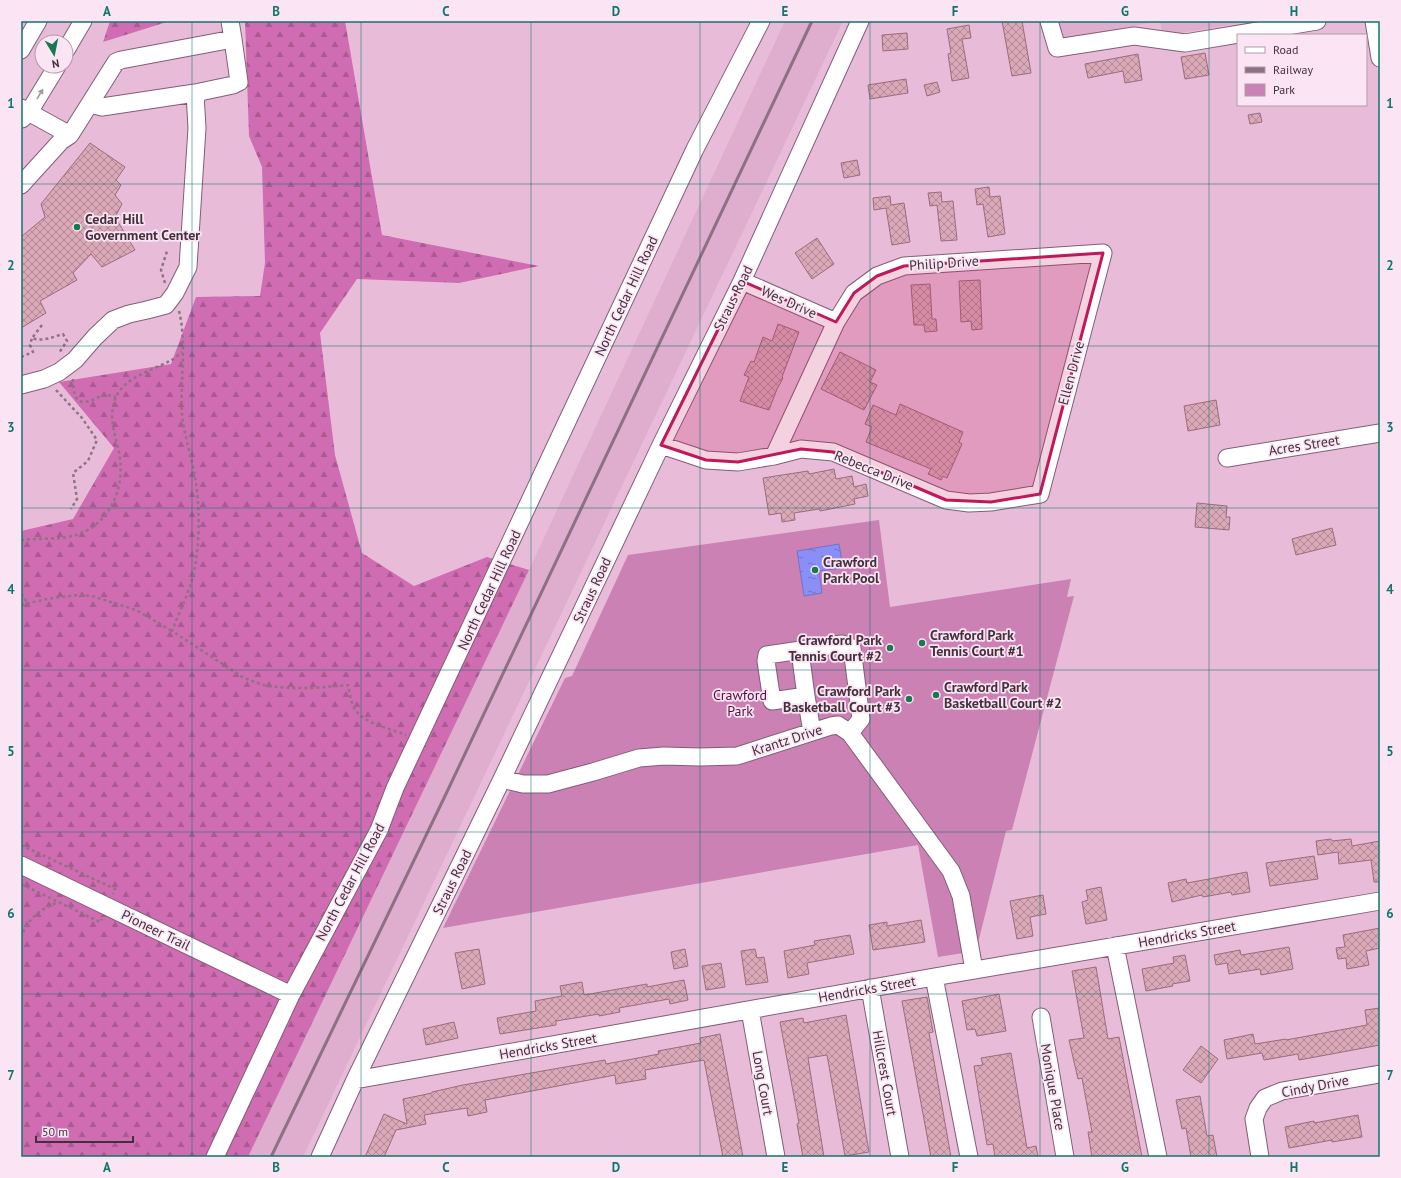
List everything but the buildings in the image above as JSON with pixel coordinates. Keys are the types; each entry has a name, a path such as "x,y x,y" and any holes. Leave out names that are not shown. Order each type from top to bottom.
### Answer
{"street":[{"path":"21,50 38,21"},
{"path":"74,36 83,21"},
{"path":"90,104 102,107 195,93 233,85 239,82 230,21"},
{"path":"749,44 754,21"},
{"name":"North Cedar Hill Road","path":"215,1157 291,995 379,830 395,788 695,149 760,21"},
{"name":"Straus Road","path":"320,1157 355,1080 502,779 661,445 742,281 860,21"},
{"path":"1049,21 1057,48 1134,36 1185,43 1237,34"},
{"path":"1239,34 1317,21"},
{"path":"1374,21 1380,58"},
{"path":"21,185 61,142 70,135 116,62 233,39"},
{"path":"52,74 24,114 70,135"},
{"path":"21,385 44,379 59,372 75,360 95,337 113,320 129,314 166,305 175,293 188,267 197,128 195,93"},
{"name":"Philip Drive","path":"774,456 836,322 854,293 877,276 904,266 1103,253"},
{"name":"Ellen Drive","path":"1040,494 1103,253"},
{"name":"Wes Drive","path":"742,281 836,322"},
{"path":"21,373 21,379"},
{"name":"Acres Street","path":"1227,458 1380,433"},
{"name":"Rebecca Drive","path":"661,445 706,460 738,462 774,456 800,449 833,452 946,500 969,503 991,502 1040,494"},
{"path":"806,696 772,701 766,661 767,655 842,644 852,648 861,719 850,732 951,871 961,896 974,970"},
{"path":"800,651 812,732"},
{"name":"Krantz Drive","path":"502,779 523,784 548,784 639,758 737,756 831,726 838,725 850,732"},
{"name":"Pioneer Trail","path":"21,865 291,995"},
{"name":"Hendricks Street","path":"355,1080 934,976 1380,901"},
{"path":"1115,946 1158,1157"},
{"path":"934,976 969,1157"},
{"name":"Hillcrest Court","path":"870,988 900,1157"},
{"name":"Long Court","path":"750,1010 776,1157"},
{"name":"Monique Place","path":"1041,1017 1065,1157"},
{"name":"Cindy Drive","path":"1260,1157 1254,1120 1258,1108 1265,1098 1282,1091 1380,1074"}],"path":[{"path":"166,285 163,280 161,270 162,262 167,252"},
{"path":"172,631 191,582 196,554 198,526 196,483 182,414 181,317 178,307"},
{"path":"21,357 33,352 30,345 32,338"},
{"path":"21,540 74,536 90,529 100,522 109,510 115,497 119,482 121,462 112,418 112,405 119,391 132,380 171,360 182,351"},
{"path":"44,379 71,405 92,431 97,440 88,461 74,473 77,499 71,510"},
{"path":"21,594 24,596 27,604"},
{"path":"21,605 47,599 77,595 92,596 136,610 172,631 244,678 266,686 312,688 348,685 350,697 356,712 372,723 408,736"},
{"path":"21,845 115,890 114,892"},
{"path":"21,884 100,922"},
{"path":"21,938 32,918 44,908 59,902"}],"highlighted area":[{"path":"1103,253 1040,494 991,502 946,500 833,452 801,449 738,462 706,460 661,445 742,281 836,322 854,293 877,276 904,266"}],"shaded area":[{"path":"785,21 843,21 303,1157 248,1157 529,570"},
{"path":"1055,21 1159,21 1057,40"},
{"path":"1160,21 1251,21 1163,36"}],"green space":[{"path":"110,21 170,21 103,42"},
{"path":"245,21 345,21 382,235 539,266 459,283 357,279 320,333 335,455 362,553 414,586 487,557 529,570 248,1157 21,1157 21,531 73,519 114,448 59,382 171,364 196,297 260,296 265,263 262,167 249,136"},
{"name":"Crawford Park","path":"879,520 890,607 1071,579 1067,597 1074,596 1012,830 1006,831 976,951 938,957 918,845 443,928 565,678 572,676 628,555"}],"water":[{"name":"Crawford Park Pool","path":"839,544 843,568 819,571 822,593 804,596 797,551"}],"railway":[{"path":"271,1157 445,796 812,21"}],"place":[{"name":"Cedar Hill Government Center","path":"77,227"},
{"name":"Crawford Park Pool","path":"815,570"},
{"name":"Crawford Park Tennis Court #1","path":"922,643"},
{"name":"Crawford Park Tennis Court #2","path":"890,648"},
{"name":"Crawford Park Basketball Court #2","path":"936,695"},
{"name":"Crawford Park Basketball Court #3","path":"909,699"}]}
